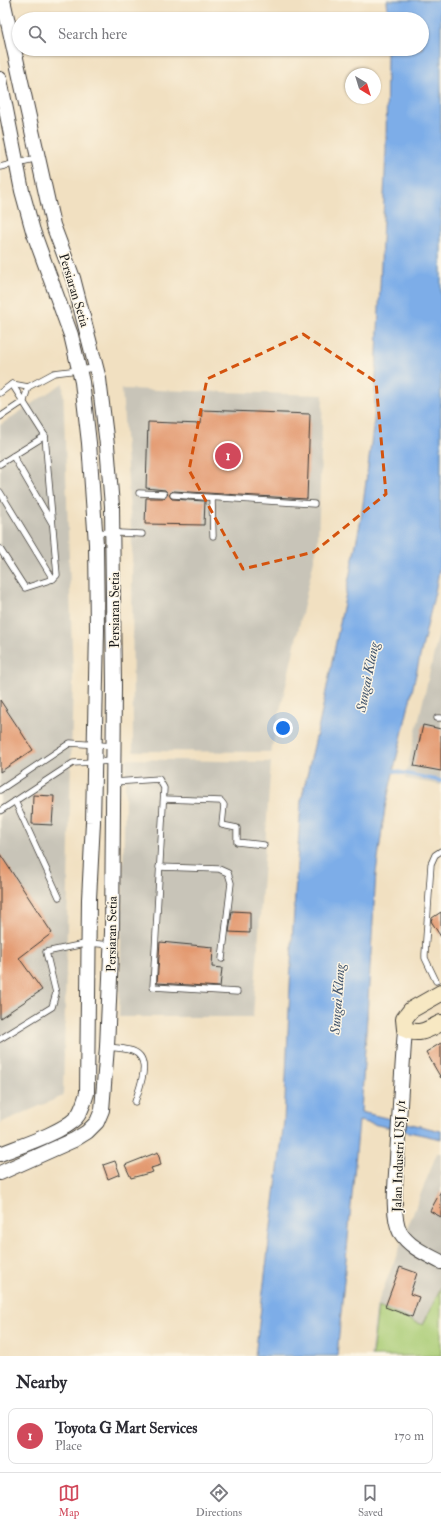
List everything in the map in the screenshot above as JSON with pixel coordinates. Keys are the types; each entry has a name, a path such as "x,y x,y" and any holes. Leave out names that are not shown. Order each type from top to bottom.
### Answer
{"main road":[{"path":"439,984 411,1010 404,1019 404,1029 413,1033 426,1031 441,1023"}],"street":[{"name":"Persiaran Setia","path":"3,0 12,41"},
{"name":"Persiaran Setia","path":"0,1173 74,1140 87,1132 102,1110 107,1047 111,944 114,761 113,533 107,445 97,368 73,278 53,225 15,56"},
{"name":"Persiaran Setia","path":"0,79 16,163 33,231 71,335 79,370 89,443 95,532 96,630 87,1093 83,1107 79,1114 65,1126 0,1154"},
{"name":"Jalan Industri USJ 1/1","path":"404,1029 395,1194 397,1221 399,1230 405,1239 414,1247 441,1262"},
{"path":"79,1114 92,1126"}],"lane":[{"path":"0,167 38,158"},
{"path":"0,393 12,384 28,387 54,373 97,368"},
{"path":"0,548 25,588 53,579 57,575 45,436 12,384"},
{"path":"0,417 24,402 28,387"},
{"path":"0,464 45,436"},
{"path":"13,456 53,526"},
{"path":"0,492 53,579"},
{"path":"139,493 164,494"},
{"path":"173,495 314,504"},
{"path":"212,498 213,536"},
{"path":"95,532 142,534"},
{"path":"0,790 70,743 93,746 114,746"},
{"path":"0,811 74,763 114,761"},
{"path":"113,782 158,779 164,788 153,987 237,992"},
{"path":"164,799 221,801 224,805 222,825 237,828 237,842 264,844"},
{"path":"16,801 59,897"},
{"path":"441,851 435,855 431,864 425,954 426,961 441,986"},
{"path":"159,867 219,869 228,873 231,883 222,959"},
{"path":"0,1039 52,1007 56,993 46,952 89,943 111,944"},
{"path":"107,1047 131,1050 140,1056 145,1065 135,1102"}],"highlighted area":[{"path":"303,334 376,382 386,494 314,552 243,569 189,470 207,379"}],"shaded area":[{"path":"63,383 73,677 63,1096 0,1123 0,425"},
{"path":"122,389 323,395 318,542 271,752 133,751 132,543"},
{"path":"441,623 441,785 405,779"},
{"path":"126,759 271,762 253,1017 119,1017"},
{"path":"437,1153 441,1153 441,1356 370,1356 376,1307"}],"green space":[{"path":"441,1287 441,1356 372,1356 378,1307 423,1325"}],"water":[{"name":"Sungai Klang","path":"387,0 441,0 441,560 385,808 376,873 361,1112 441,1131 441,1139 359,1121 337,1356 255,1356 284,1121 292,942 301,801 321,716 361,519 374,421 386,151 387,56 429,56 429,12 388,12"}],"building":[{"path":"202,410 310,414 307,499 173,491 169,495 172,499 205,501 204,525 145,524 146,498 164,498 168,494 165,490 146,488 148,422 201,424"},
{"path":"0,700 33,750 0,772"},
{"path":"423,725 441,729 441,771 414,766"},
{"path":"33,795 54,796 52,825 32,824"},
{"path":"0,854 52,933 19,958 42,990 0,1018"},
{"path":"232,911 250,912 250,933 229,932"},
{"path":"441,912 441,937 431,921 432,918"},
{"path":"160,942 213,947 212,967 222,968 220,987 157,983"},
{"path":"441,1043 441,1078 426,1052"},
{"path":"158,1152 161,1165 151,1168 153,1172 131,1178 125,1165"},
{"path":"115,1161 120,1174 108,1179 103,1165"},
{"path":"441,1191 441,1217 430,1211"},
{"path":"400,1267 417,1273 410,1294 419,1297 412,1317 385,1307"}],"waterway":[{"path":"389,770 441,781"}],"place":[{"name":"Toyota G Mart Services","path":"228,456"}]}
